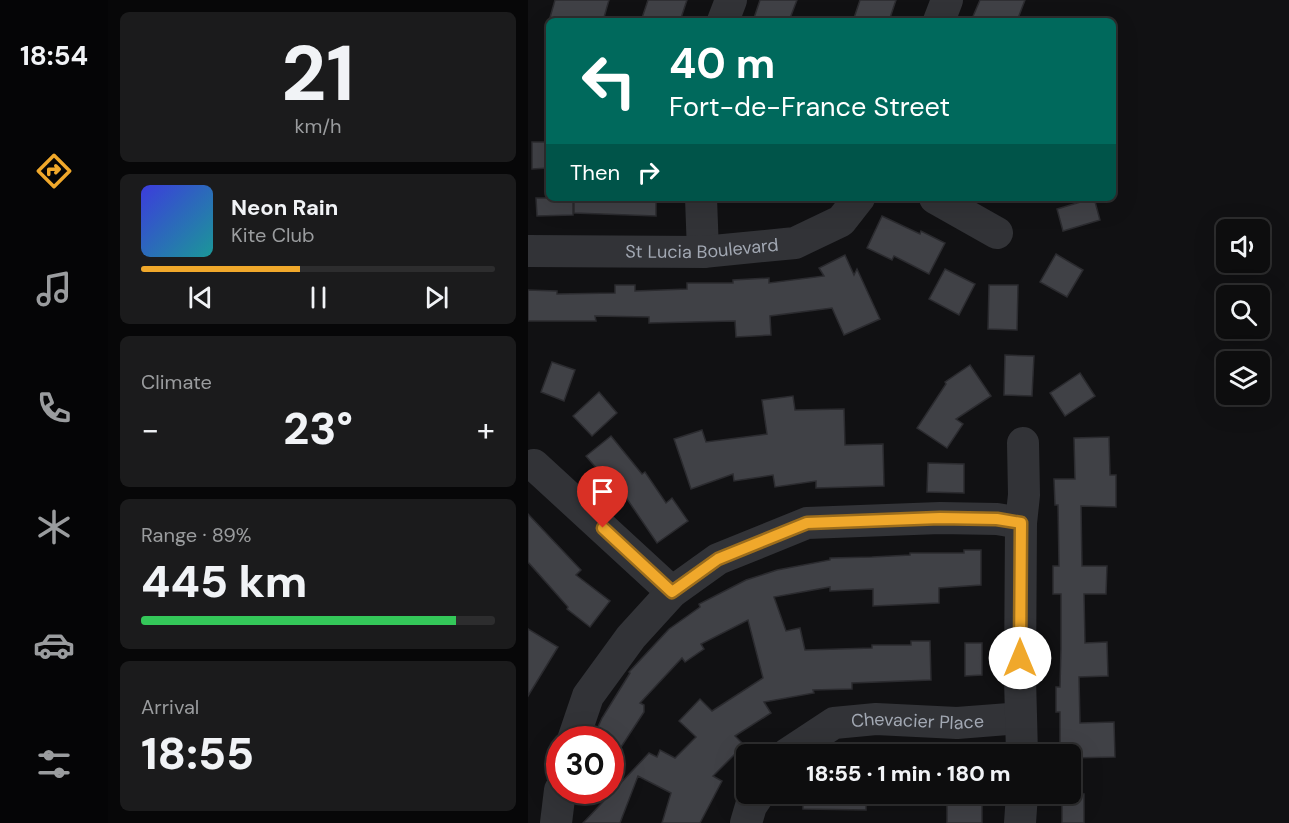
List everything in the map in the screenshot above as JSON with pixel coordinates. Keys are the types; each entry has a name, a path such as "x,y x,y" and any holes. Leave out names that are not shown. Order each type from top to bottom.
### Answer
{"street":[{"path":"724,18 731,0"},
{"path":"940,18 947,0"},
{"path":"701,201 703,252"},
{"name":"St Lucia Boulevard","path":"528,251 703,252 795,243 841,221 857,201"},
{"path":"940,201 997,233"},
{"path":"1022,744 1023,443"},
{"path":"534,465 672,592"},
{"path":"578,726 588,696 631,637 672,592 718,559 807,523 940,518 997,519 1021,523"},
{"name":"Chevacier Place","path":"802,744 834,723 876,719 957,723 1021,718"},
{"path":"556,823 558,804"},
{"path":"746,823 752,804"},
{"path":"1020,823 1021,804"}],"building":[{"path":"555,0 609,0 604,18 550,18"},
{"path":"648,0 687,0 681,18 642,18"},
{"path":"760,0 797,0 790,18 754,18"},
{"path":"860,0 896,0 890,18 854,18"},
{"path":"980,0 1025,0 1018,18 972,18"},
{"path":"532,142 546,142 546,168 532,169"},
{"path":"536,198 546,198 546,201 573,201 573,215 537,216"},
{"path":"574,201 656,201 656,216 574,213"},
{"path":"1084,201 1095,201 1100,220 1063,231 1057,209"},
{"path":"882,216 945,243 929,274 894,256 892,260 867,248"},
{"path":"1056,254 1083,270 1067,297 1040,282"},
{"path":"845,255 854,275 857,269 880,319 844,335 832,308 770,316 771,335 736,337 735,321 649,323 649,317 595,316 596,321 528,321 528,290 557,291 557,294 615,293 615,285 635,285 635,291 687,289 687,283 733,283 733,280 769,278 769,283 824,276 819,268"},
{"path":"945,269 975,284 959,315 929,299"},
{"path":"989,285 1018,285 1017,330 988,329"},
{"path":"1005,355 1034,356 1032,396 1004,395"},
{"path":"552,362 575,370 564,401 541,392"},
{"path":"970,365 991,396 956,419 963,424 947,448 917,428 946,384 945,382"},
{"path":"1080,373 1095,396 1065,416 1050,393"},
{"path":"599,392 617,413 592,436 573,416"},
{"path":"793,396 795,410 844,409 845,445 883,444 884,486 816,488 816,481 775,487 773,475 734,481 733,474 691,489 674,439 702,430 706,442 767,434 762,400"},
{"path":"611,436 642,474 645,472 666,503 672,498 688,521 657,543 608,471 603,476 586,456"},
{"path":"1109,437 1110,475 1116,475 1116,507 1081,506 1082,566 1107,566 1106,594 1084,594 1085,643 1107,642 1108,676 1079,677 1080,723 1114,722 1115,757 1081,758 1081,744 1060,744 1060,712 1056,712 1056,687 1060,687 1061,594 1053,594 1053,566 1059,566 1058,505 1055,505 1054,479 1075,479 1074,438"},
{"path":"928,463 964,464 964,493 927,492"},
{"path":"528,514 581,570 576,575 610,601 590,627 567,609 568,607 528,562"},
{"path":"964,550 981,550 981,585 939,588 939,603 873,606 873,589 830,591 830,587 774,597 786,631 800,628 805,650 872,648 872,645 911,645 911,641 930,641 931,680 852,683 852,689 813,690 814,693 764,702 771,713 735,736 743,744 736,744 736,753 713,776 722,781 700,823 662,823 671,793 638,776 620,823 583,823 601,804 624,804 624,780 649,753 657,757 660,750 675,758 696,737 679,721 700,699 712,711 763,678 748,620 701,644 704,649 685,662 682,658 640,703 644,705 644,712 624,743 624,726 598,726 629,672 669,629 700,607 699,604 746,580 777,570 830,560 830,558 910,555 910,553 964,553"},
{"path":"528,629 558,647 528,696"},
{"path":"965,643 982,643 982,675 965,676"},
{"path":"1081,794 1084,794 1084,823 1062,823 1062,804 1081,804"},
{"path":"803,804 866,804 866,810 803,809"},
{"path":"947,804 982,804 982,823 947,823"}],"route":[{"path":"603,528 672,592 718,559 807,523 940,518 997,519 1021,523 1020,658"}]}
